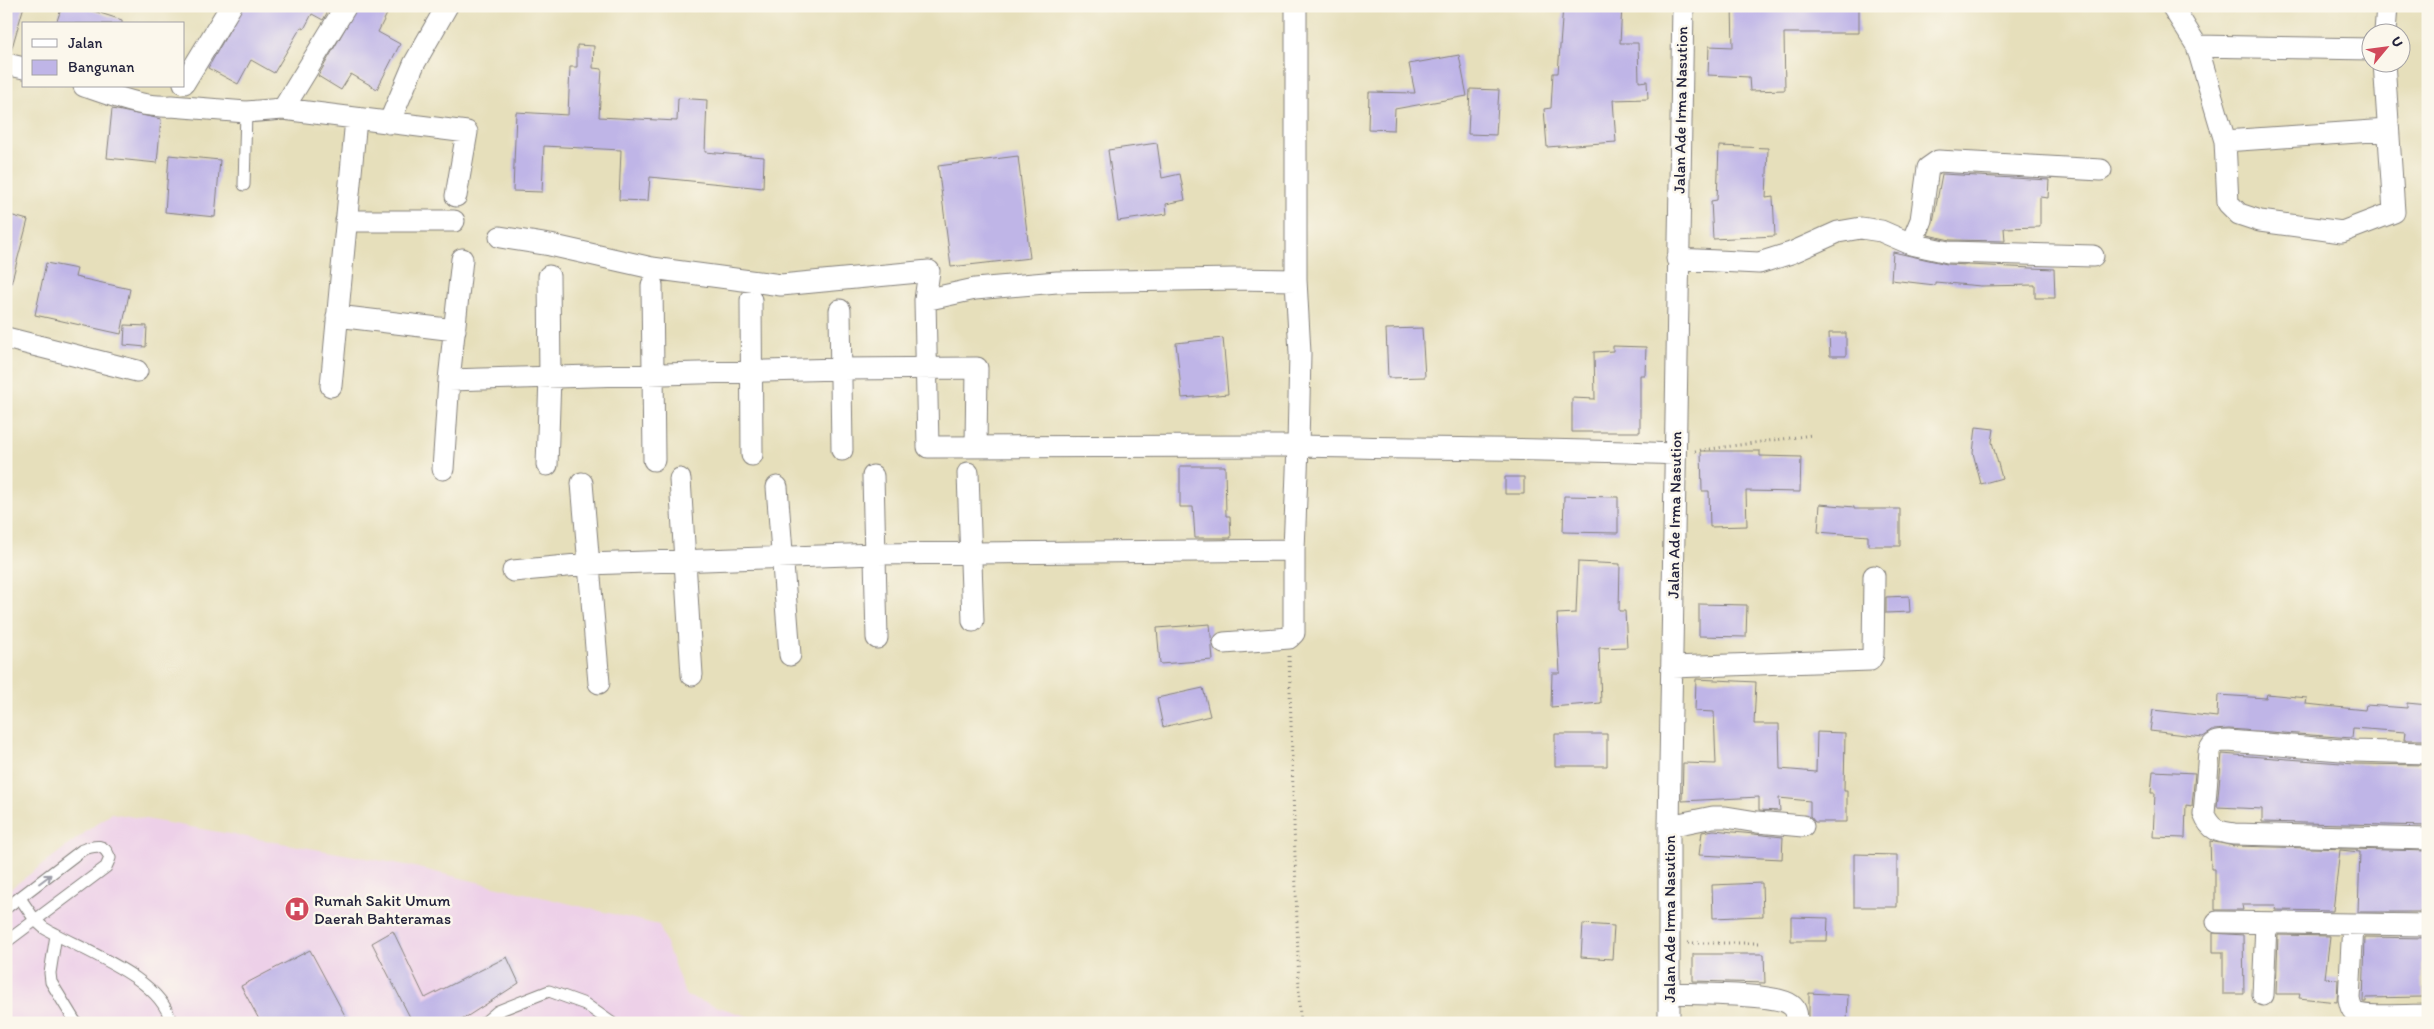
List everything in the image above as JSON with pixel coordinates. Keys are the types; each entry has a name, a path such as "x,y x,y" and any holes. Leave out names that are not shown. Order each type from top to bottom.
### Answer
{"street":[{"path":"185,81 231,6"},
{"path":"283,108 346,6"},
{"path":"389,123 414,64 447,6"},
{"path":"1224,643 1289,638 1294,633 1295,626 1294,550 1300,353 1296,280 1296,6"},
{"name":"Jalan Ade Irma Nasution","path":"1669,1023 1669,826 1677,259 1683,6"},
{"path":"2172,6 2197,46 2225,141 2228,203 2240,214 2260,221 2342,232 2394,212 2385,72"},
{"path":"2386,22 2388,6"},
{"path":"2197,46 2362,49"},
{"path":"6,64 22,68"},
{"path":"90,88 129,102 160,107 171,106 246,112 283,108 467,132 456,196"},
{"path":"171,106 181,88"},
{"path":"331,386 356,119"},
{"path":"2225,141 2388,130"},
{"path":"1911,244 1921,220 1928,168 1938,161 2101,170"},
{"path":"346,221 454,222"},
{"path":"1677,259 1759,263 1791,253 1838,232 1860,228 1881,231 1911,244 1948,252 2093,256"},
{"path":"500,237 550,245 652,268 781,285 928,271 925,300 928,447 1298,446 1502,451 1599,450 1675,454"},
{"path":"443,469 462,260"},
{"path":"547,464 550,377 549,276"},
{"path":"925,300 975,289 1057,282 1235,279 1296,280"},
{"path":"652,284 654,460"},
{"path":"750,300 752,455"},
{"path":"840,310 842,450"},
{"path":"337,316 455,330"},
{"path":"6,338 137,371"},
{"path":"450,380 927,367 977,368 976,446"},
{"path":"968,472 974,621"},
{"path":"874,476 877,638"},
{"path":"680,478 687,560 692,674"},
{"path":"582,484 599,683"},
{"path":"777,487 790,655"},
{"path":"513,571 588,564 876,554 1294,550"},
{"path":"1672,667 1870,660 1873,654 1874,576"},
{"path":"2428,753 2354,751 2228,741 2216,742 2211,746 2209,752 2204,814 2207,822 2215,830 2234,834 2428,839"},
{"path":"1669,826 1713,817 1803,826"},
{"path":"2217,922 2428,925"},
{"path":"2263,995 2266,924"},
{"path":"2353,924 2349,999 2352,1009 2356,1013 2370,1015 2428,1015"},
{"path":"1670,993 1757,997 1782,1001 1791,1004 1796,1012 1797,1023"}],"lane":[{"path":"244,185 246,112"},
{"path":"6,908 82,850 94,846 103,846 107,850 110,858 106,867 6,942"},
{"path":"20,898 35,920 56,935 138,979 164,1002 171,1023"},
{"path":"56,935 50,973 51,982 76,1023"},
{"path":"484,1023 498,1011 548,991 585,1004 612,1023"}],"path":[{"path":"1675,454 1812,435"},
{"path":"1289,638 1300,1023"},
{"path":"1670,943 1759,943"}],"shaded area":[{"name":"Rumah Sakit Umum Daerah Bahteramas","path":"111,813 406,865 659,925 686,996 767,1023 6,1023 6,892"}],"building":[{"path":"6,6 24,6 11,51 6,51"},
{"path":"62,6 78,6 122,20 122,22 57,22"},
{"path":"243,6 331,6 323,20 312,14 304,29 301,27 274,73 251,60 238,84 208,68"},
{"path":"358,6 391,6 378,32 400,44 377,89 351,74 341,90 318,76"},
{"path":"1563,6 1622,6 1620,43 1638,43 1639,82 1647,81 1648,99 1613,100 1616,142 1547,147 1544,109 1551,108 1553,73 1558,73"},
{"path":"1732,6 1859,6 1859,33 1784,33 1785,90 1750,91 1749,77 1708,75 1709,46 1733,47"},
{"path":"577,45 594,46 593,68 602,69 599,117 677,121 678,98 707,100 705,152 764,157 763,188 650,177 648,201 619,200 621,150 544,146 542,192 513,191 516,112 568,115 570,67 577,67"},
{"path":"1459,55 1467,96 1395,109 1394,130 1368,129 1369,92 1415,93 1409,64"},
{"path":"1470,89 1499,90 1496,135 1468,134"},
{"path":"112,109 161,119 157,163 107,158"},
{"path":"1157,143 1162,178 1180,174 1185,200 1166,204 1167,214 1118,221 1108,150"},
{"path":"1719,146 1768,148 1766,198 1773,197 1775,236 1713,239 1711,201 1717,200"},
{"path":"169,155 220,160 215,217 165,212"},
{"path":"1018,156 1030,258 951,267 938,166"},
{"path":"1942,174 2049,180 2048,198 2040,197 2040,227 2004,228 2005,241 1950,240 1928,235 1933,222"},
{"path":"6,214 28,220 11,284 6,283"},
{"path":"1893,252 1947,264 2054,269 2055,298 2035,298 2035,285 1981,286 1935,282 1935,285 1891,280"},
{"path":"46,263 77,269 75,277 130,289 121,334 35,315"},
{"path":"125,325 147,326 146,347 124,345"},
{"path":"1422,328 1425,377 1388,378 1386,329"},
{"path":"1829,333 1846,333 1846,356 1830,356"},
{"path":"1223,338 1228,394 1182,398 1176,343"},
{"path":"1613,346 1646,347 1645,375 1640,375 1640,432 1572,432 1572,398 1595,399 1594,352 1613,351"},
{"path":"1976,427 1994,429 1992,442 2002,478 1981,484 1973,453"},
{"path":"1701,451 1760,451 1760,456 1801,457 1800,492 1746,491 1747,526 1710,527 1709,491 1702,491"},
{"path":"1180,466 1225,466 1226,516 1230,516 1231,538 1195,538 1193,507 1180,507"},
{"path":"1505,477 1524,477 1524,494 1505,494"},
{"path":"1564,496 1618,497 1618,533 1563,532"},
{"path":"1820,504 1854,507 1854,509 1900,509 1900,546 1868,546 1868,536 1818,532"},
{"path":"1578,562 1620,564 1619,611 1625,611 1627,647 1599,648 1601,703 1551,707 1552,673 1560,673 1557,614 1576,613"},
{"path":"1909,596 1910,612 1886,613 1886,597"},
{"path":"1699,604 1747,605 1746,637 1699,636"},
{"path":"1210,624 1213,660 1160,664 1157,628"},
{"path":"1696,679 1756,682 1754,724 1779,724 1780,769 1816,772 1817,732 1845,733 1844,791 1847,791 1847,822 1815,822 1810,816 1810,801 1779,798 1780,811 1759,810 1759,797 1682,801 1683,763 1716,764 1714,712 1695,711"},
{"path":"1203,688 1210,716 1163,727 1157,698"},
{"path":"2267,694 2307,698 2306,704 2365,710 2366,705 2407,708 2407,703 2428,705 2428,740 2404,740 2405,732 2353,728 2352,738 2229,729 2214,730 2203,737 2150,731 2153,710 2217,717 2218,695 2266,698"},
{"path":"1555,734 1607,734 1607,766 1555,766"},
{"path":"2222,754 2354,764 2428,765 2428,826 2262,822 2262,809 2217,807"},
{"path":"2153,771 2195,773 2192,806 2186,805 2185,838 2153,837 2155,793 2151,793"},
{"path":"1714,830 1783,837 1782,859 1699,855 1702,832"},
{"path":"2210,841 2234,846 2428,851 2428,912 2358,912 2360,852 2340,850 2333,911 2275,910 2276,905 2242,905 2243,910 2215,910 2215,869 2211,869"},
{"path":"1854,854 1897,855 1897,907 1854,907"},
{"path":"1762,883 1763,916 1713,918 1712,885"},
{"path":"1791,917 1828,918 1827,941 1791,941"},
{"path":"1583,924 1614,926 1612,959 1581,957"},
{"path":"393,931 425,998 507,957 519,983 457,1023 413,1023 372,943"},
{"path":"2213,933 2243,935 2244,994 2223,994 2223,952 2213,952"},
{"path":"2278,935 2330,936 2325,978 2338,979 2337,1002 2299,998 2300,994 2276,994"},
{"path":"2365,937 2428,938 2428,962 2422,962 2423,997 2366,998 2366,1002 2363,1002"},
{"path":"310,950 349,1023 261,1023 241,986"},
{"path":"1693,954 1764,954 1765,983 1693,981"},
{"path":"1809,993 1848,995 1847,1023 1809,1021"}],"place":[{"name":"Rumah Sakit Umum Daerah Bahteramas","path":"297,909"}]}
